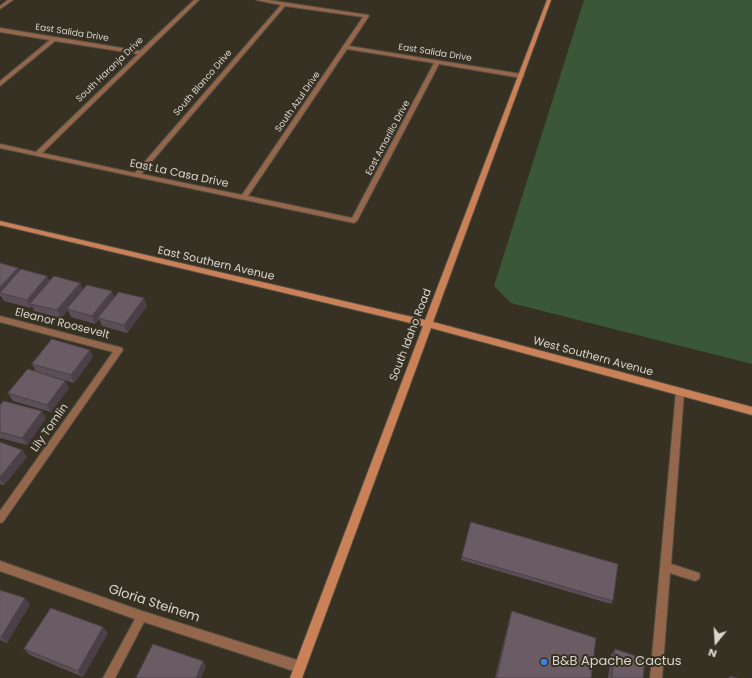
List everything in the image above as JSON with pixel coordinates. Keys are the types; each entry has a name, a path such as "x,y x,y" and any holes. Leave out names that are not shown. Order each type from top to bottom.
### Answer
{"main road":[{"name":"South Idaho Road","path":"296,678 549,0"},
{"name":"East Southern Avenue","path":"0,223 428,324"},
{"name":"West Southern Avenue","path":"428,324 752,411"}],"lane":[{"path":"0,8 11,0"},
{"name":"South Haranja Drive","path":"37,154 196,0"},
{"path":"258,0 284,4"},
{"name":"South Azul Drive","path":"242,198 366,16 284,4"},
{"name":"South Blanco Drive","path":"136,175 284,4"},
{"name":"East Salida Drive","path":"0,30 140,53"},
{"path":"0,84 54,39"},
{"name":"East Salida Drive","path":"346,47 521,76"},
{"name":"East Amarillo Drive","path":"354,221 437,63"},
{"name":"East La Casa Drive","path":"0,146 354,221"},
{"name":"Eleanor Roosevelt","path":"0,319 119,350"},
{"name":"Lily Tomlin","path":"0,520 119,350"},
{"path":"656,678 680,392"},
{"name":"Gloria Steinem","path":"0,566 142,616 300,667"},
{"path":"665,568 695,576"},
{"path":"109,678 142,616"}],"green space":[{"path":"584,0 752,0 752,364 511,303 494,286"}],"building":[{"path":"0,263 18,268 0,287"},
{"path":"21,269 47,276 27,300 0,293"},
{"path":"54,276 80,283 57,310 30,304"},
{"path":"87,285 112,291 92,316 67,309"},
{"path":"119,292 144,298 124,325 98,318"},
{"path":"52,339 90,350 71,375 32,364"},
{"path":"28,369 65,381 47,405 8,393"},
{"path":"4,401 42,411 22,438 0,432 0,405"},
{"path":"0,442 22,450 0,477"},
{"path":"471,522 618,564 613,601 462,557"},
{"path":"0,590 25,598 1,637 0,637"},
{"path":"51,608 103,627 78,671 24,649"},
{"name":"B&B Apache Cactus","path":"512,611 596,638 591,678 497,678"},
{"path":"153,644 203,661 196,678 136,678"},
{"path":"615,649 645,659 643,678 612,678"}],"place":[{"name":"B&B Apache Cactus","path":"544,662"}]}
